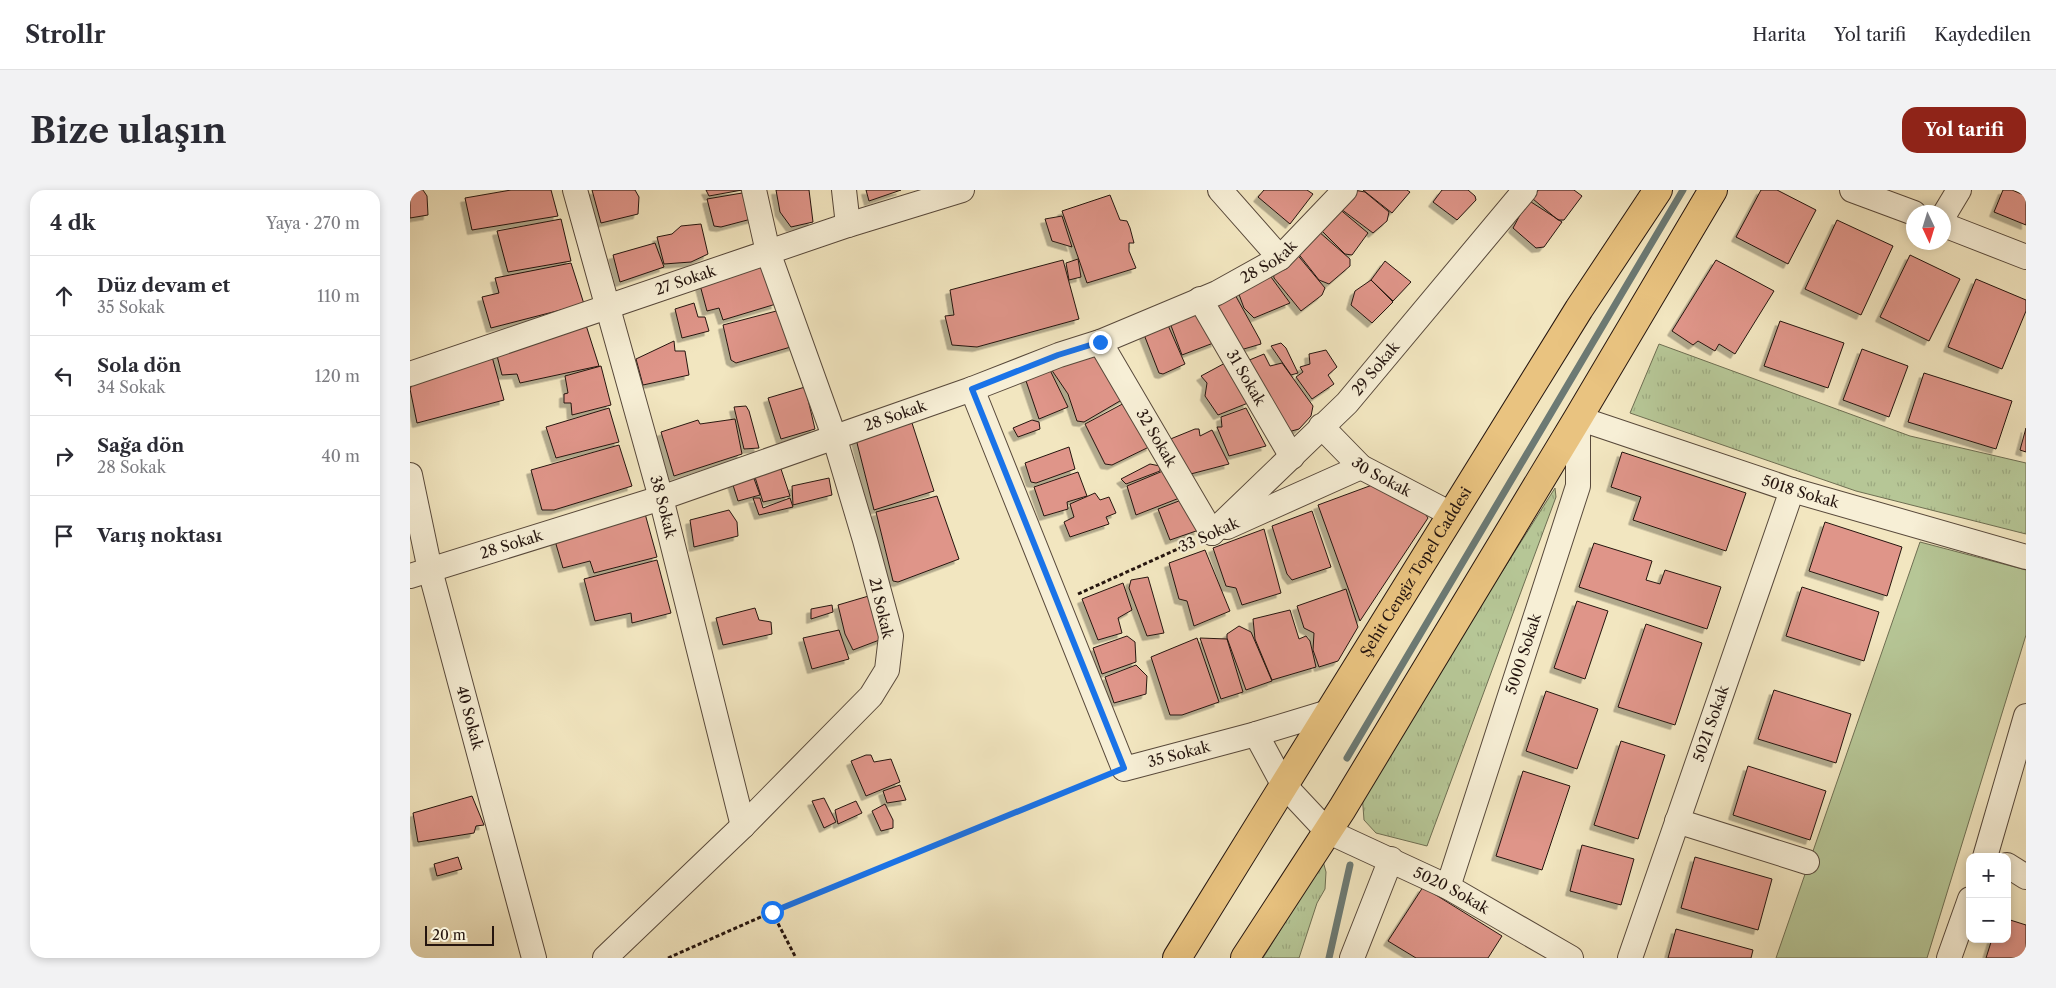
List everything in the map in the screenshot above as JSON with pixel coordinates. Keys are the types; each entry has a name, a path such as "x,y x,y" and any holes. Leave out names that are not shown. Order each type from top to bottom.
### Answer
{"main road":[{"name":"Şehit Cengiz Topel Caddesi","path":"1177,958 1283,784 1332,711 1580,309 1658,190"},
{"path":"1245,958 1327,831 1578,418 1713,190"}],"street":[{"name":"38 Sokak","path":"575,190 610,307 661,498 744,826"},
{"name":"21 Sokak","path":"605,958 744,826 871,696 887,670 890,636 834,436 768,252 754,190"},
{"path":"844,190 848,225"},
{"name":"27 Sokak","path":"410,374 848,225 962,190"},
{"path":"1220,190 1280,258"},
{"name":"28 Sokak","path":"420,573 661,498 972,389 1058,355 1100,342 1217,293 1280,258 1345,190"},
{"name":"29 Sokak","path":"1212,533 1347,403 1525,190"},
{"path":"1852,190 1906,210"},
{"path":"1950,205 1958,190"},
{"path":"1951,228 2026,257"},
{"name":"31 Sokak","path":"1200,299 1292,457"},
{"name":"32 Sokak","path":"1100,342 1212,533"},
{"path":"972,389 1124,768"},
{"name":"5018 Sokak","path":"1578,418 1792,490 2026,557"},
{"name":"5000 Sokak","path":"1448,887 1578,486 1578,418"},
{"name":"30 Sokak","path":"1321,426 1361,467 1452,514"},
{"name":"33 Sokak","path":"1212,533 1361,467"},
{"name":"40 Sokak","path":"410,476 420,573 534,958"},
{"name":"5021 Sokak","path":"1630,958 1792,490"},
{"name":"35 Sokak","path":"1124,768 1256,734 1332,711"},
{"path":"1989,853 2026,716"},
{"path":"1256,734 1283,784 1327,831"},
{"path":"1677,821 1807,862"},
{"name":"5020 Sokak","path":"1327,831 1391,858 1448,887 1571,958"},
{"path":"1352,958 1391,858"},
{"path":"2011,868 2026,877"},
{"path":"1949,958 1966,910"}],"path":[{"name":"33 Sokak","path":"1058,603 1212,533"},
{"path":"668,958 772,912 1124,768"},
{"path":"772,912 796,958"}],"green space":[{"path":"1659,344 1910,436 2026,463 2026,534 1856,491 1630,413"},
{"path":"1555,488 1556,497 1427,846 1376,833 1364,820 1362,793"},
{"path":"1920,542 2026,570 2026,635 1927,958 1776,958"},
{"path":"1323,861 1326,872 1325,889 1317,903 1299,958 1263,958"}],"building":[{"path":"410,190 423,190 427,196 428,215 410,218"},
{"path":"511,190 551,190 558,216 472,230 465,198"},
{"path":"592,190 635,190 639,197 638,214 601,223"},
{"path":"706,190 742,190 709,196"},
{"path":"776,190 809,190 813,222 791,227 780,212"},
{"path":"866,190 901,190 869,201"},
{"path":"1264,190 1307,190 1313,194 1290,224 1258,197"},
{"path":"1354,190 1365,192 1389,212 1387,221 1373,233 1341,209"},
{"path":"1363,190 1407,190 1410,192 1392,213"},
{"path":"1442,190 1468,190 1475,196 1476,200 1457,220 1433,202"},
{"path":"1538,190 1574,190 1582,196 1564,220 1558,220 1533,199"},
{"path":"1761,190 1777,190 1816,210 1788,264 1736,237"},
{"path":"2003,190 2012,190 2026,196 2026,225 1994,212"},
{"path":"748,192 755,218 721,227 714,226 707,199"},
{"path":"1110,195 1120,220 1127,221 1130,228 1134,243 1129,243 1129,251 1136,268 1087,283 1062,211"},
{"path":"1528,200 1562,222 1544,247 1536,248 1513,228"},
{"path":"1337,207 1368,233 1352,255 1345,254 1321,230"},
{"path":"1062,216 1072,247 1052,241 1045,219"},
{"path":"561,219 571,261 508,272 497,231"},
{"path":"1837,220 1893,246 1861,315 1805,289"},
{"path":"701,224 708,254 691,262 664,264 657,237 672,234 681,226"},
{"path":"1318,231 1350,259 1350,266 1329,284 1319,280 1297,252"},
{"path":"655,243 664,267 620,282 613,255"},
{"path":"1295,252 1325,288 1322,295 1301,311 1274,278 1273,271"},
{"path":"1910,255 1960,279 1929,341 1880,317"},
{"path":"1078,259 1081,277 1069,280 1066,263"},
{"path":"1063,260 1079,319 977,347 952,345 945,316 954,315 950,290"},
{"path":"1716,260 1774,291 1735,354 1719,344 1715,351 1698,341 1693,345 1672,331"},
{"path":"1385,261 1411,282 1393,301 1371,280"},
{"path":"571,263 584,304 491,328 482,297 499,293 495,278"},
{"path":"764,266 776,304 723,320 719,308 707,311 700,285"},
{"path":"1271,277 1290,303 1254,318 1244,308 1237,289"},
{"path":"1976,279 2026,300 2026,311 2002,369 1948,347"},
{"path":"1371,280 1393,302 1372,323 1351,305 1355,291"},
{"path":"1233,291 1261,344 1237,351 1213,300"},
{"path":"694,303 698,317 705,317 709,331 682,338 675,309"},
{"path":"784,309 794,346 736,363 731,360 723,325"},
{"path":"1204,311 1216,342 1182,355 1170,323"},
{"path":"1780,321 1844,343 1828,388 1764,366"},
{"path":"585,322 599,366 520,383 517,374 502,375 495,348"},
{"path":"1167,323 1185,364 1163,374 1159,373 1143,332"},
{"path":"674,341 675,351 685,351 689,375 643,385 636,359"},
{"path":"1281,343 1286,348 1298,373 1291,375 1271,346"},
{"path":"1862,349 1908,366 1889,417 1843,400"},
{"path":"1326,350 1337,367 1328,375 1334,384 1312,399 1296,377 1303,372 1300,367 1310,364 1309,354"},
{"path":"1097,351 1125,398 1084,422 1077,421 1068,394 1051,369"},
{"path":"491,353 504,400 417,423 410,389 418,373"},
{"path":"1264,354 1270,366 1282,363 1313,406 1311,416 1299,429 1288,432 1247,361"},
{"path":"1227,362 1248,403 1218,415 1205,396 1207,383 1201,376"},
{"path":"601,366 611,405 572,415 571,403 564,403 564,394 568,393 565,376"},
{"path":"1048,366 1068,407 1039,419 1024,375"},
{"path":"1924,373 2012,401 1996,449 1908,422"},
{"path":"805,387 815,429 781,439 768,398"},
{"path":"1128,401 1151,446 1112,465 1105,464 1085,424"},
{"path":"746,406 759,448 744,449 734,407"},
{"path":"609,408 619,442 556,458 546,427"},
{"path":"1246,408 1266,446 1229,456 1217,427 1222,427 1221,417"},
{"path":"735,419 742,454 674,476 661,432 698,420 700,424"},
{"path":"1032,420 1039,422 1040,429 1018,437 1013,428"},
{"path":"912,423 934,491 874,510 856,439"},
{"path":"2026,428 2026,452 2020,450"},
{"path":"1199,429 1200,436 1212,430 1229,464 1183,476 1168,440"},
{"path":"619,445 632,486 554,510 542,510 531,470"},
{"path":"1069,447 1075,469 1036,483 1031,482 1025,463"},
{"path":"1622,452 1746,493 1726,551 1633,520 1641,497 1611,487"},
{"path":"1150,464 1160,466 1160,471 1126,484 1121,479"},
{"path":"780,466 790,496 763,502 753,471"},
{"path":"1170,468 1182,497 1136,515 1127,486"},
{"path":"1078,472 1087,496 1067,502 1068,509 1044,516 1034,487"},
{"path":"753,476 760,495 738,501 732,482"},
{"path":"829,478 832,495 793,505 792,486"},
{"path":"1383,481 1420,506 1428,518 1360,621 1318,505"},
{"path":"1095,493 1100,500 1109,497 1116,513 1106,517 1109,524 1070,537 1064,522 1074,517 1070,504"},
{"path":"937,496 959,559 898,582 893,581 876,512"},
{"path":"753,498 760,498 763,508 790,498 793,507 759,515"},
{"path":"1184,499 1199,530 1170,540 1158,509"},
{"path":"644,510 657,557 594,573 590,561 563,568 553,534"},
{"path":"729,510 737,522 738,536 694,547 690,520"},
{"path":"1312,511 1331,567 1292,580 1287,574 1272,526"},
{"path":"1825,522 1902,547 1887,596 1809,571"},
{"path":"1264,529 1281,593 1242,605 1236,588 1226,586 1213,548"},
{"path":"1594,543 1652,561 1646,580 1660,584 1665,570 1721,587 1707,629 1579,587"},
{"path":"1205,550 1230,611 1194,626 1187,601 1179,599 1169,563"},
{"path":"657,560 671,613 632,623 631,613 595,621 584,579"},
{"path":"1148,577 1164,633 1147,636 1129,588 1131,580"},
{"path":"1123,583 1132,610 1118,618 1122,633 1098,640 1082,599"},
{"path":"1802,587 1879,612 1864,661 1786,636"},
{"path":"1346,589 1358,627 1338,661 1319,667 1313,650 1314,633 1304,628 1297,606"},
{"path":"872,595 882,639 853,650 845,634 838,605"},
{"path":"1577,601 1608,611 1585,679 1554,668"},
{"path":"832,605 833,612 811,619 811,609"},
{"path":"755,608 759,620 771,622 772,634 723,645 716,618"},
{"path":"1290,610 1299,639 1306,636 1310,641 1316,667 1272,680 1255,639 1253,619"},
{"path":"1646,624 1702,643 1675,725 1618,707"},
{"path":"1239,626 1251,632 1272,681 1246,690 1227,638 1227,634"},
{"path":"839,630 849,659 812,669 803,638"},
{"path":"1127,636 1135,642 1136,662 1102,674 1093,648"},
{"path":"1197,638 1219,702 1182,715 1170,715 1151,657"},
{"path":"1200,638 1227,639 1243,692 1221,699"},
{"path":"1136,665 1147,676 1146,694 1114,703 1105,677"},
{"path":"1774,690 1851,714 1836,763 1758,739"},
{"path":"1546,691 1598,709 1577,769 1526,751"},
{"path":"1621,741 1665,755 1638,839 1594,825"},
{"path":"871,755 874,762 891,759 900,782 866,796 851,761"},
{"path":"1748,766 1826,791 1810,840 1733,815"},
{"path":"1523,771 1570,786 1542,870 1496,856"},
{"path":"900,785 906,800 887,803 883,791"},
{"path":"472,796 484,825 476,826 474,833 418,842 413,813"},
{"path":"824,798 836,822 824,828 812,801"},
{"path":"856,801 862,813 838,824 835,810"},
{"path":"885,804 893,820 893,828 881,831 872,811"},
{"path":"1582,845 1634,859 1621,905 1570,891"},
{"path":"458,857 462,869 437,876 434,864"},
{"path":"1695,857 1772,879 1758,930 1681,908"},
{"path":"1423,887 1502,936 1488,958 1416,958 1388,941"},
{"path":"2011,920 2026,925 2026,958 1986,958 1991,943 2011,943"},
{"path":"1676,929 1753,950 1751,958 1668,958"}],"waterway":[{"path":"1347,758 1683,190"},
{"path":"1329,958 1350,865"}],"route":[{"path":"772,912 1124,768 972,389 1058,355 1100,342"}]}
